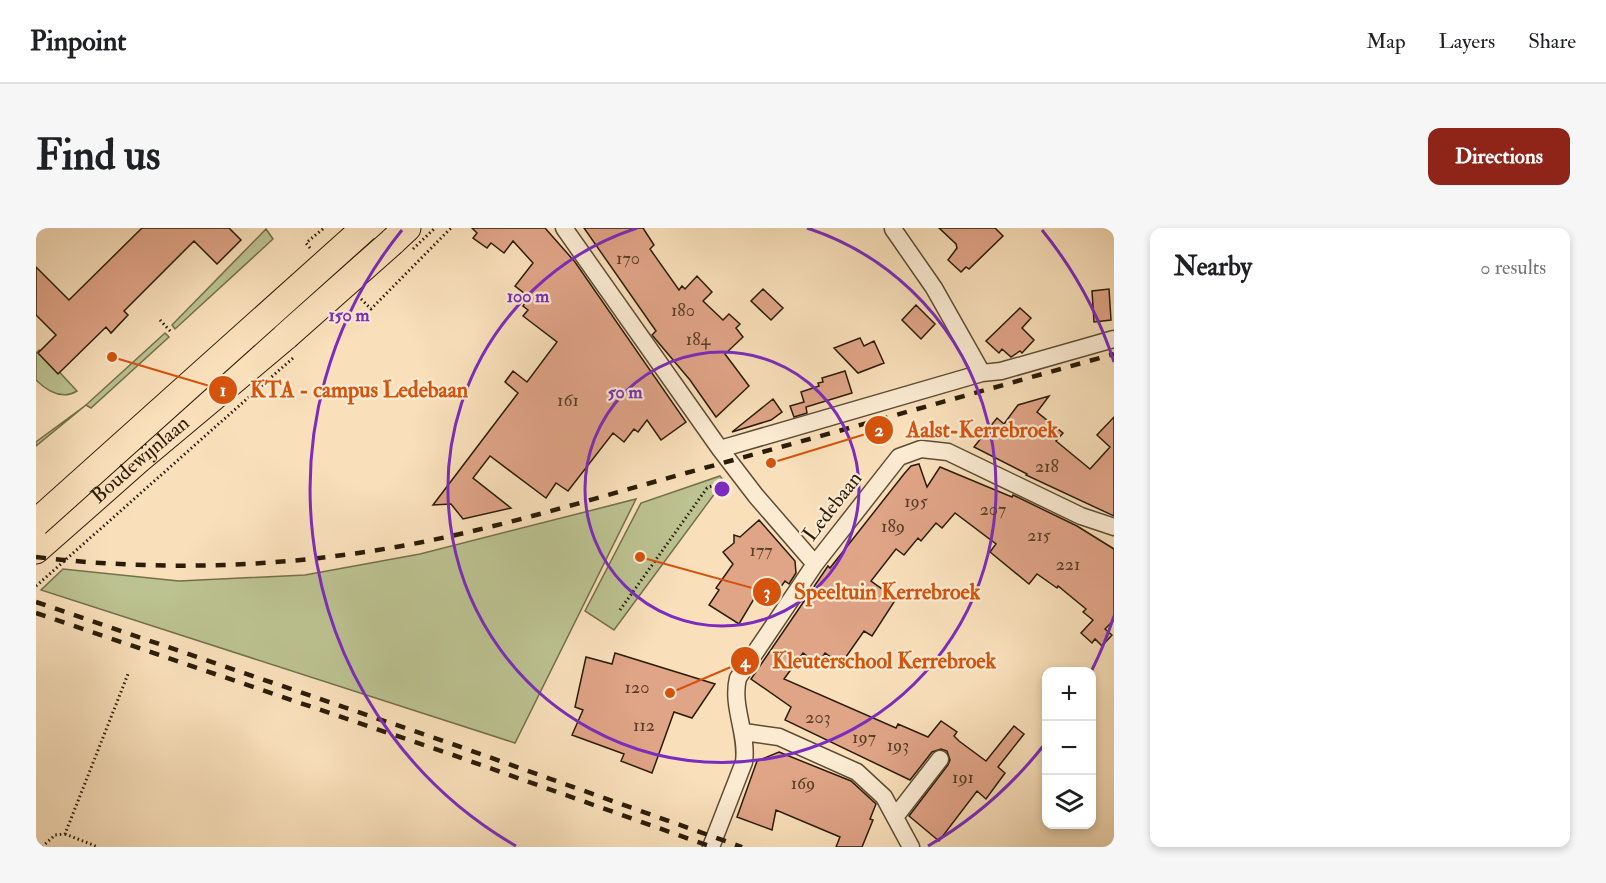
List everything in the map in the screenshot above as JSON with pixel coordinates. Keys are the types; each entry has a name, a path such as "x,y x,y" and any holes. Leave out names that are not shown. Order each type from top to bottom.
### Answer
{"main road":[{"name":"Boudewijnlaan","path":"36,523 365,228"},
{"name":"Boudewijnlaan","path":"36,550 409,240"}],"street":[{"name":"Ledebaan","path":"564,228 720,449 815,564 899,457 921,449 948,452 1081,516 1114,527"},
{"path":"893,229 934,288 982,373"},
{"path":"720,449 982,373 1001,371 1114,339"},
{"path":"711,847 744,762 744,732 736,694 738,678 815,564"},
{"path":"744,732 779,737 857,772 878,788 911,847"},
{"path":"894,817 940,759"}],"path":[{"path":"409,240 435,228"},
{"path":"360,298 368,291"},
{"path":"160,320 172,333"},
{"path":"36,586 301,351"},
{"path":"620,610 707,488 739,474"},
{"path":"65,834 128,674"},
{"path":"42,847 55,835 65,834 99,847"}],"green space":[{"path":"266,229 273,239 175,329 172,325"},
{"path":"165,333 169,337 91,408 86,405"},
{"path":"39,350 77,391 66,395 55,393 36,380 36,353"},
{"path":"86,405 36,446 36,442"},
{"path":"720,476 724,481 614,630 585,611 641,503"},
{"path":"636,499 515,743 41,590 63,569 179,581 305,575 420,554"}],"building":[{"path":"142,228 229,228 241,240 217,264 194,241 124,311 128,315 111,333 106,327 58,374 38,353 56,335 36,315 36,267 69,300"},
{"path":"472,228 545,228 575,262 686,422 661,440 647,420 638,432 634,429 624,442 613,433 568,491 556,483 546,498 490,456 473,478 511,508 463,519 451,504 433,505 518,393 505,382 513,371 527,382 557,342 523,316 528,310 523,306 529,297 515,286 533,263 513,241 504,253 491,243 487,248 473,238 477,233"},
{"path":"584,228 643,228 654,245 650,249 679,290 682,286 685,289 697,276 712,292 703,301 723,320 729,314 740,324 736,328 743,337 725,354 749,386 716,417 690,380 652,335 656,331"},
{"path":"939,228 995,228 1003,236 969,269 966,267 961,272 948,260 957,248 956,244"},
{"path":"763,289 783,308 771,320 751,301"},
{"path":"1109,289 1111,320 1094,322 1092,291"},
{"path":"916,305 935,324 921,339 902,320"},
{"path":"1020,308 1031,318 1022,328 1034,340 1022,353 1020,351 1011,357 1002,349 999,353 986,341"},
{"path":"860,338 864,346 874,341 884,363 858,373 834,348"},
{"path":"845,371 852,393 806,407 807,413 794,417 790,406 804,402 801,392 819,386 818,383 823,382 822,378"},
{"path":"1049,396 1037,412 1063,433 1056,441 1090,469 1110,447 1097,435 1114,417 1114,516 1026,475 974,447 997,418 1004,424 1018,405"},
{"path":"773,399 782,412 771,420 732,432"},
{"path":"919,464 927,487 940,467 1012,497 1013,495 1077,526 1114,549 1114,620 1105,629 1112,635 1102,646 1095,639 1092,643 1081,633 1093,620 1083,612 1086,609 1058,586 1057,588 1037,574 1029,584 990,552 996,544 955,513 942,528 936,523 921,541 918,538 904,555 896,549 871,581 896,599 872,636 864,631 841,664 825,653 818,664 803,653 784,679 896,728 898,724 928,737 941,721 957,732 954,736 959,741 986,761 1014,726 1024,734 998,767 1005,773 986,799 977,791 939,841 909,816 948,765 950,760 947,751 941,749 932,752 910,780 785,720 791,707 751,679 828,566 830,568 911,466"},
{"path":"759,520 795,561 796,573 789,584 785,581 775,595 764,582 739,624 709,605 719,590 716,588 733,564 723,552 734,543 734,535 740,537"},
{"path":"615,653 715,684 692,718 674,712 652,773 621,761 624,754 572,735 583,710 575,707 586,657 612,664"},
{"path":"779,752 851,781 876,804 870,819 873,820 862,847 836,847 840,837 776,810 772,830 737,817 757,761"}],"railway":[{"path":"36,557 169,566 213,565 302,560 390,548 465,533 539,514 1114,354"},
{"path":"36,602 455,745 742,847"},
{"path":"36,613 453,755 712,847"}],"place":[{"name":"KTA - campus Ledebaan","path":"112,357"},
{"name":"Aalst-Kerrebroek","path":"771,463"},
{"name":"Speeltuin Kerrebroek","path":"640,557"},
{"name":"Kleuterschool Kerrebroek","path":"670,693"}]}
